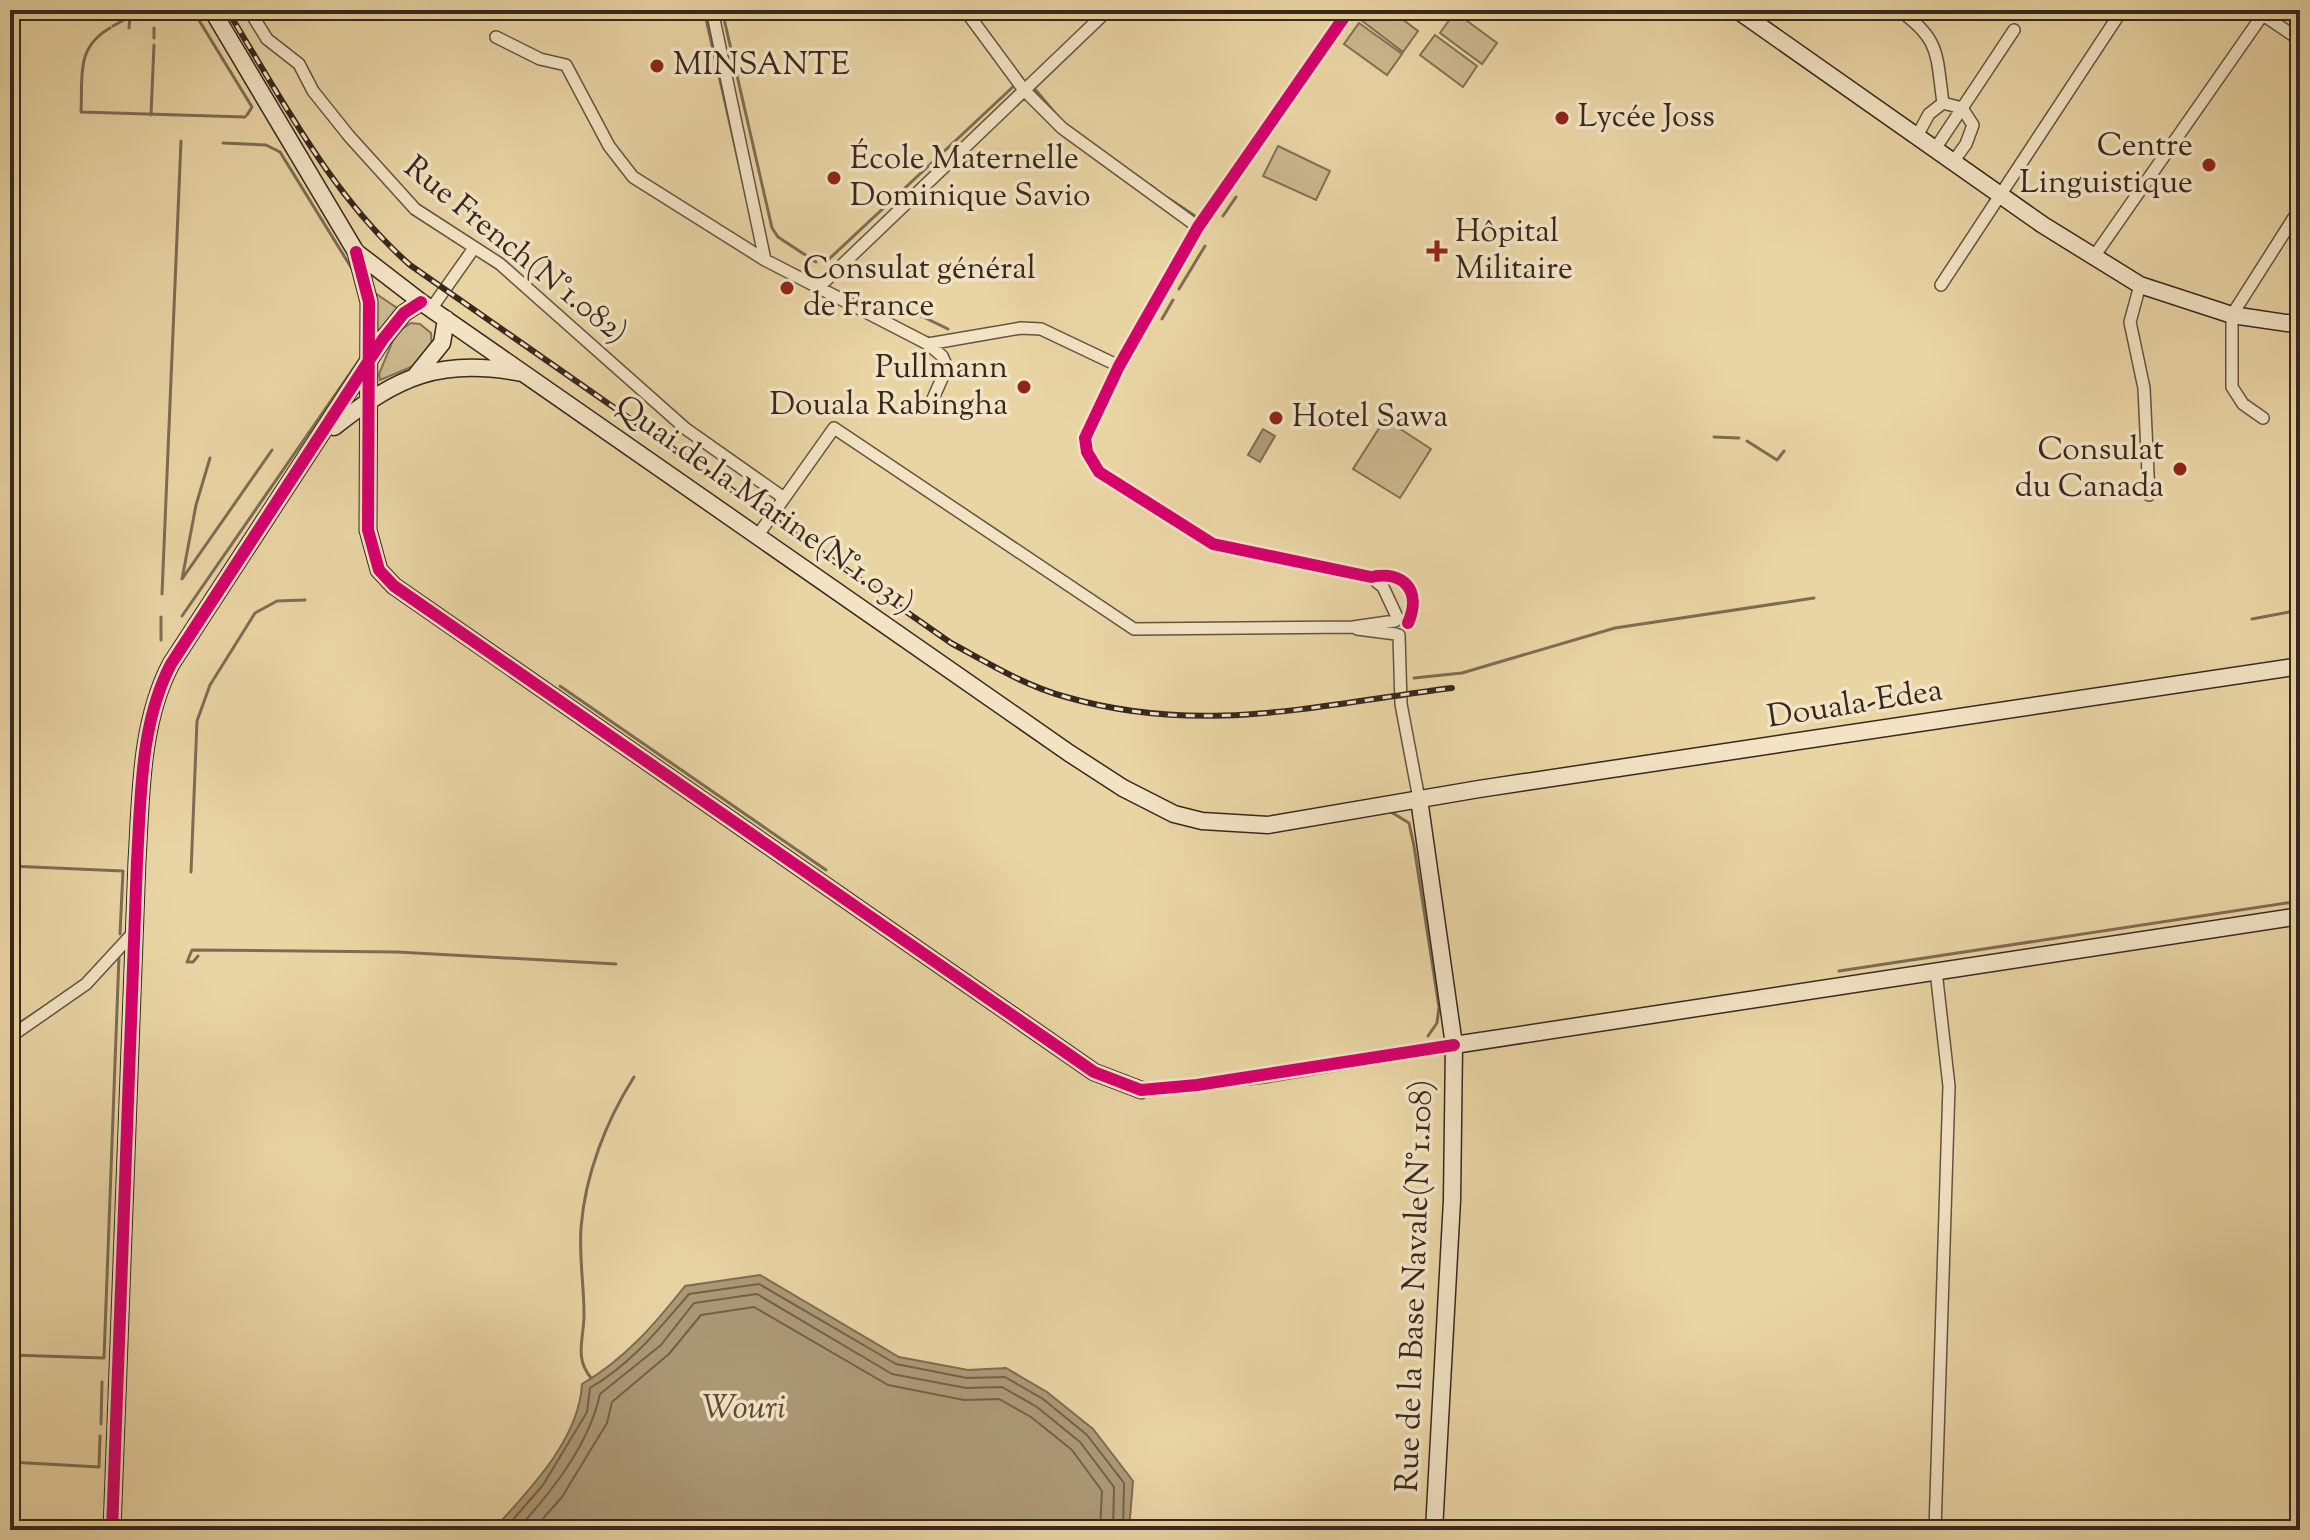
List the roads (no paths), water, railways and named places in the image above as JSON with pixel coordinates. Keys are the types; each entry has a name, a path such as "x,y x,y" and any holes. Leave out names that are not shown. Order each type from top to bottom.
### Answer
{"main road":[{"name":"Quai de la Marine(N°1.031)","path":"212,10 356,252 426,305 1080,760 1123,788 1174,814 1202,821 1268,825 1419,799"},
{"path":"1737,10 2002,196 2093,258 2140,285 2232,315 2300,325"},
{"path":"356,252 369,302 366,464 371,551 379,570 394,586 1094,1072 1141,1090"},
{"path":"112,1530 134,931 142,784 153,710 162,681 394,323 426,305"},
{"path":"413,378 436,352 446,319"},
{"path":"322,437 367,403 413,378 450,366 477,366 528,375"},
{"name":"Douala-Edea","path":"1419,799 2300,666"},
{"name":"Rue de la Base Navale(N°1.108)","path":"1419,799 1454,1045 1452,1200 1434,1530"},
{"path":"1454,1045 2300,916"}],"street":[{"name":"Rue French(N°1.082)","path":"249,10 267,39 299,64 313,91 387,181 415,209 500,264 686,429 784,498"},
{"path":"712,10 765,260"},
{"path":"965,10 1024,90 1074,138 1198,227"},
{"path":"819,287 1108,10"},
{"path":"1349,10 1198,227 1119,366 1085,438 1087,452 1099,472 1213,544 1371,577 1392,574 1407,584 1413,602 1399,627"},
{"path":"1899,10 1924,28 1934,45 1943,103"},
{"path":"1941,285 2122,10"},
{"path":"2093,258 2264,13 2300,40"},
{"path":"1935,149 2014,30"},
{"path":"496,37 540,59 566,65 621,164 633,177 765,260 928,344 942,356 947,367 932,401"},
{"path":"1917,136 1929,114 1943,103"},
{"path":"1943,103 1962,108 1973,125 1966,144 1953,162"},
{"path":"2263,418 2243,404 2232,387 2232,315 2300,208"},
{"path":"426,305 474,248"},
{"path":"2140,285 2130,322 2144,388 2149,495"},
{"path":"928,344 1021,328 1041,329 1119,366"},
{"path":"758,535 834,428 1134,629 1399,627"},
{"path":"1371,577 1383,587 1399,627 1401,704 1419,799"},
{"path":"10,1037 86,984 134,931"},
{"path":"1935,1530 1949,1086 1936,971"},
{"path":"1141,1090 1264,1077 1454,1045"}],"water":[{"path":"1263,429 1275,436 1260,462 1248,455"},
{"name":"Wouri","path":"760,1275 899,1357 968,1370 1006,1368 1047,1392 1093,1429 1133,1481 1129,1530 493,1530 536,1481 562,1444 579,1405 582,1384 612,1364 638,1340 685,1286"}],"waterway":[{"path":"113,26 142,10"},
{"path":"704,10 745,190"},
{"path":"722,10 772,228 778,237 816,262"},
{"path":"1359,19 1365,10"},
{"path":"129,28 130,17"},
{"path":"197,17 252,107 247,115"},
{"path":"110,28 99,36 86,54 81,112 245,117"},
{"path":"154,28 154,38"},
{"path":"151,115 154,45"},
{"path":"828,260 1016,84"},
{"path":"1034,88 1060,119"},
{"path":"1062,134 1114,172"},
{"path":"162,594 181,141"},
{"path":"223,143 266,145 280,152 354,272"},
{"path":"1150,185 1160,193"},
{"path":"1223,216 1236,197"},
{"path":"1168,198 1198,218"},
{"path":"1179,289 1205,246"},
{"path":"842,272 847,277"},
{"path":"1162,319 1173,300"},
{"path":"911,311 948,329"},
{"path":"1126,343 1136,325"},
{"path":"182,616 362,356"},
{"path":"1714,437 1739,438"},
{"path":"1747,441 1777,460 1784,451"},
{"path":"210,458 196,505 182,579 272,450"},
{"path":"1414,678 1462,673 1615,628 1814,598"},
{"path":"191,872 197,721 210,685 255,613 277,601 305,600"},
{"path":"2252,619 2300,610"},
{"path":"161,617 161,640"},
{"path":"560,686 826,870"},
{"path":"1391,812 1409,823 1414,846 1439,1007 1437,1023 1428,1036"},
{"path":"10,866 123,871 120,934"},
{"path":"1839,971 2300,901"},
{"path":"198,956 193,962 187,962 192,950 397,952 616,964"},
{"path":"10,1355 104,1358 119,956"},
{"path":"10,1029 44,1007"},
{"path":"591,1378 581,1355 584,1314 583,1208 598,1149 634,1077"},
{"path":"101,1424 102,1382"},
{"path":"10,1462 99,1467 100,1436"}],"railway":[{"path":"227,10 332,177 382,238 410,265 951,643 1036,687 1066,697 1116,709 1165,714 1259,714 1452,688"}],"place":[{"name":"MINSANTE","path":"657,66"},
{"name":"Lycée Joss","path":"1562,118"},
{"name":"Centre Linguistique","path":"2209,165"},
{"name":"École Maternelle Dominique Savio","path":"834,178"},
{"name":"Hôpital Militaire","path":"1437,251"},
{"name":"Consulat général de France","path":"787,288"},
{"name":"Pullmann Douala Rabingha","path":"1024,387"},
{"name":"Hotel Sawa","path":"1276,418"},
{"name":"Consulat du Canada","path":"2180,469"}]}
